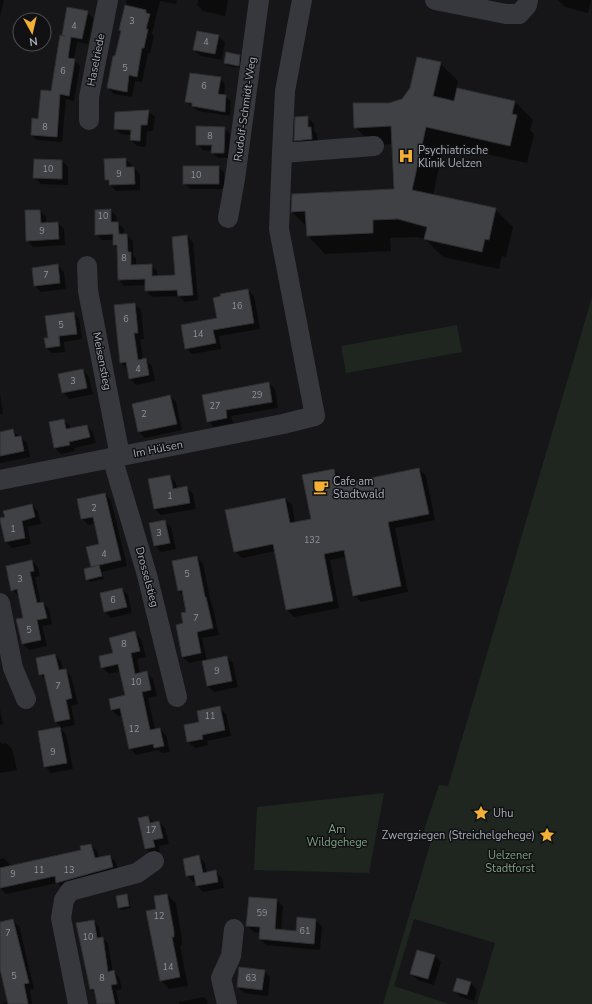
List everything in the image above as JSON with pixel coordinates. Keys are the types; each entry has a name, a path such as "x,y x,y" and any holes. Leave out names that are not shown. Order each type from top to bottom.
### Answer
{"street":[{"name":"Haselriede","path":"89,120 89,97 108,0"},
{"name":"Rudolf-Schmidt-Weg","path":"228,218 235,179 259,0"},
{"path":"302,0 285,91 282,153 374,146"},
{"path":"436,0 506,14 523,7"},
{"name":"Im Hülsen","path":"0,480 283,424 315,416 279,229 282,153"},
{"name":"Meisenstieg","path":"87,266 88,291 116,457"},
{"name":"Drosselstieg","path":"116,457 177,697"},
{"path":"0,603 13,668 26,699"},
{"path":"78,1004 61,918 64,900 70,891 137,873 154,861"},
{"path":"227,1004 221,978 231,956 234,929"}],"green space":[{"name":"Uelzener Stadtforst","path":"592,297 592,1004 477,1004 495,943 414,919 394,986 449,1004 383,1004 431,841 421,839 439,785 448,786"},
{"path":"457,325 462,352 346,373 341,346"},
{"name":"Am Wildgehege","path":"384,793 369,873 254,870 257,807"}],"building":[{"path":"125,5 146,10 146,13 150,14 137,77 129,75 127,92 107,88 113,56 115,56 121,31 119,30"},
{"path":"67,7 88,11 82,39 71,37 68,58 75,59 69,96 60,94 57,137 31,135 32,118 38,119 41,90 51,91 60,35 65,36 62,35"},
{"path":"197,31 219,35 215,54 193,50"},
{"path":"226,52 240,55 239,66 224,63"},
{"name":"Psychiatrische Klinik Uelzen","path":"417,57 441,62 433,96 454,101 457,88 515,101 512,114 517,115 510,146 426,127 412,190 496,208 489,240 485,239 482,252 424,239 427,227 398,219 373,220 373,233 307,236 305,211 291,212 292,194 394,189 391,126 354,128 353,103 389,103 402,99 410,88"},
{"path":"190,73 221,77 218,94 226,95 225,112 192,106 192,103 185,102"},
{"path":"149,110 147,125 141,125 140,141 130,140 131,130 114,129 115,112"},
{"path":"308,116 308,127 311,127 312,139 294,141 295,117"},
{"path":"196,126 225,127 224,153 211,153 212,145 196,145"},
{"path":"126,158 126,167 134,167 135,184 109,185 109,180 105,180 104,159"},
{"path":"34,159 62,160 62,179 33,178"},
{"path":"183,166 219,166 219,184 183,184"},
{"path":"111,209 111,222 118,222 119,234 127,234 128,252 131,252 131,265 152,264 152,276 175,275 172,237 187,235 193,295 178,296 177,290 145,291 145,279 118,280 117,245 113,245 113,234 95,235 95,210"},
{"path":"25,210 40,210 41,223 58,222 59,239 26,241"},
{"path":"58,264 60,283 34,286 32,268"},
{"path":"248,289 254,323 213,330 216,343 185,349 181,325 217,318 213,298 221,296 220,294"},
{"path":"135,303 138,333 134,333 138,360 146,358 149,375 129,379 126,362 120,363 114,305"},
{"path":"74,312 77,334 59,336 60,346 46,348 44,338 48,338 45,316"},
{"path":"83,369 87,388 62,393 58,374"},
{"path":"269,382 272,402 226,410 227,418 207,422 202,395"},
{"path":"170,395 177,424 138,432 132,404"},
{"path":"64,419 66,429 87,425 90,437 69,442 70,445 54,448 49,422"},
{"path":"13,429 15,437 21,436 24,451 0,456 0,432"},
{"path":"419,468 429,514 388,522 401,586 353,596 344,550 324,554 333,601 286,610 273,544 234,552 225,510 285,498 290,523 311,519 302,475 334,469 337,485"},
{"path":"170,475 173,489 187,486 190,503 154,509 148,479"},
{"path":"105,493 121,560 91,567 86,547 99,544 93,517 81,519 77,499"},
{"path":"32,504 35,517 22,521 25,538 5,542 0,520 0,518 5,517 3,511"},
{"path":"165,520 170,543 154,546 149,523"},
{"path":"197,556 213,628 197,632 201,653 182,657 176,625 183,623 181,613 186,612 182,590 178,591 172,561"},
{"path":"32,560 34,571 30,572 37,603 43,602 47,618 37,620 41,640 22,644 16,619 23,618 17,589 11,591 6,566"},
{"path":"99,565 102,576 86,580 84,569"},
{"path":"122,588 127,607 104,612 100,593"},
{"path":"135,631 140,651 131,653 135,674 147,671 151,690 142,692 150,730 160,728 164,746 154,748 153,744 129,749 120,708 111,710 109,699 125,695 118,664 101,668 99,656 113,653 109,638"},
{"path":"55,654 59,670 66,669 72,698 66,700 70,719 55,722 44,674 39,675 36,658"},
{"path":"227,656 232,681 207,686 202,661"},
{"path":"220,706 225,730 202,735 203,739 187,742 184,725 199,722 197,711"},
{"path":"60,727 67,763 44,767 38,731"},
{"path":"148,816 150,823 159,821 163,838 153,840 155,847 145,849 138,818"},
{"path":"91,844 95,858 110,855 113,867 56,883 55,876 0,888 0,868 81,850 80,846"},
{"path":"199,855 203,873 216,870 218,882 196,886 194,875 186,876 183,859"},
{"path":"127,894 129,906 118,908 116,896"},
{"path":"167,894 174,931 174,937 172,937 180,977 160,981 146,911 156,909 154,896"},
{"path":"249,897 277,899 275,929 296,931 297,917 316,919 314,944 259,939 260,927 246,926"},
{"path":"13,919 29,983 24,984 28,1004 8,1004 0,969 0,922"},
{"path":"94,920 97,938 103,937 108,972 114,970 117,984 111,985 115,1004 97,1004 94,989 90,989 76,923"},
{"path":"417,950 435,955 428,979 410,974"},
{"path":"239,967 265,970 262,990 237,987"},
{"path":"457,978 471,982 467,995 453,991"}],"place":[{"name":"Psychiatrische Klinik Uelzen","path":"406,156"},
{"name":"Cafe am Stadtwald","path":"321,487"},
{"name":"Uhu","path":"481,813"},
{"name":"Zwergziegen (Streichelgehege)","path":"547,835"}]}
